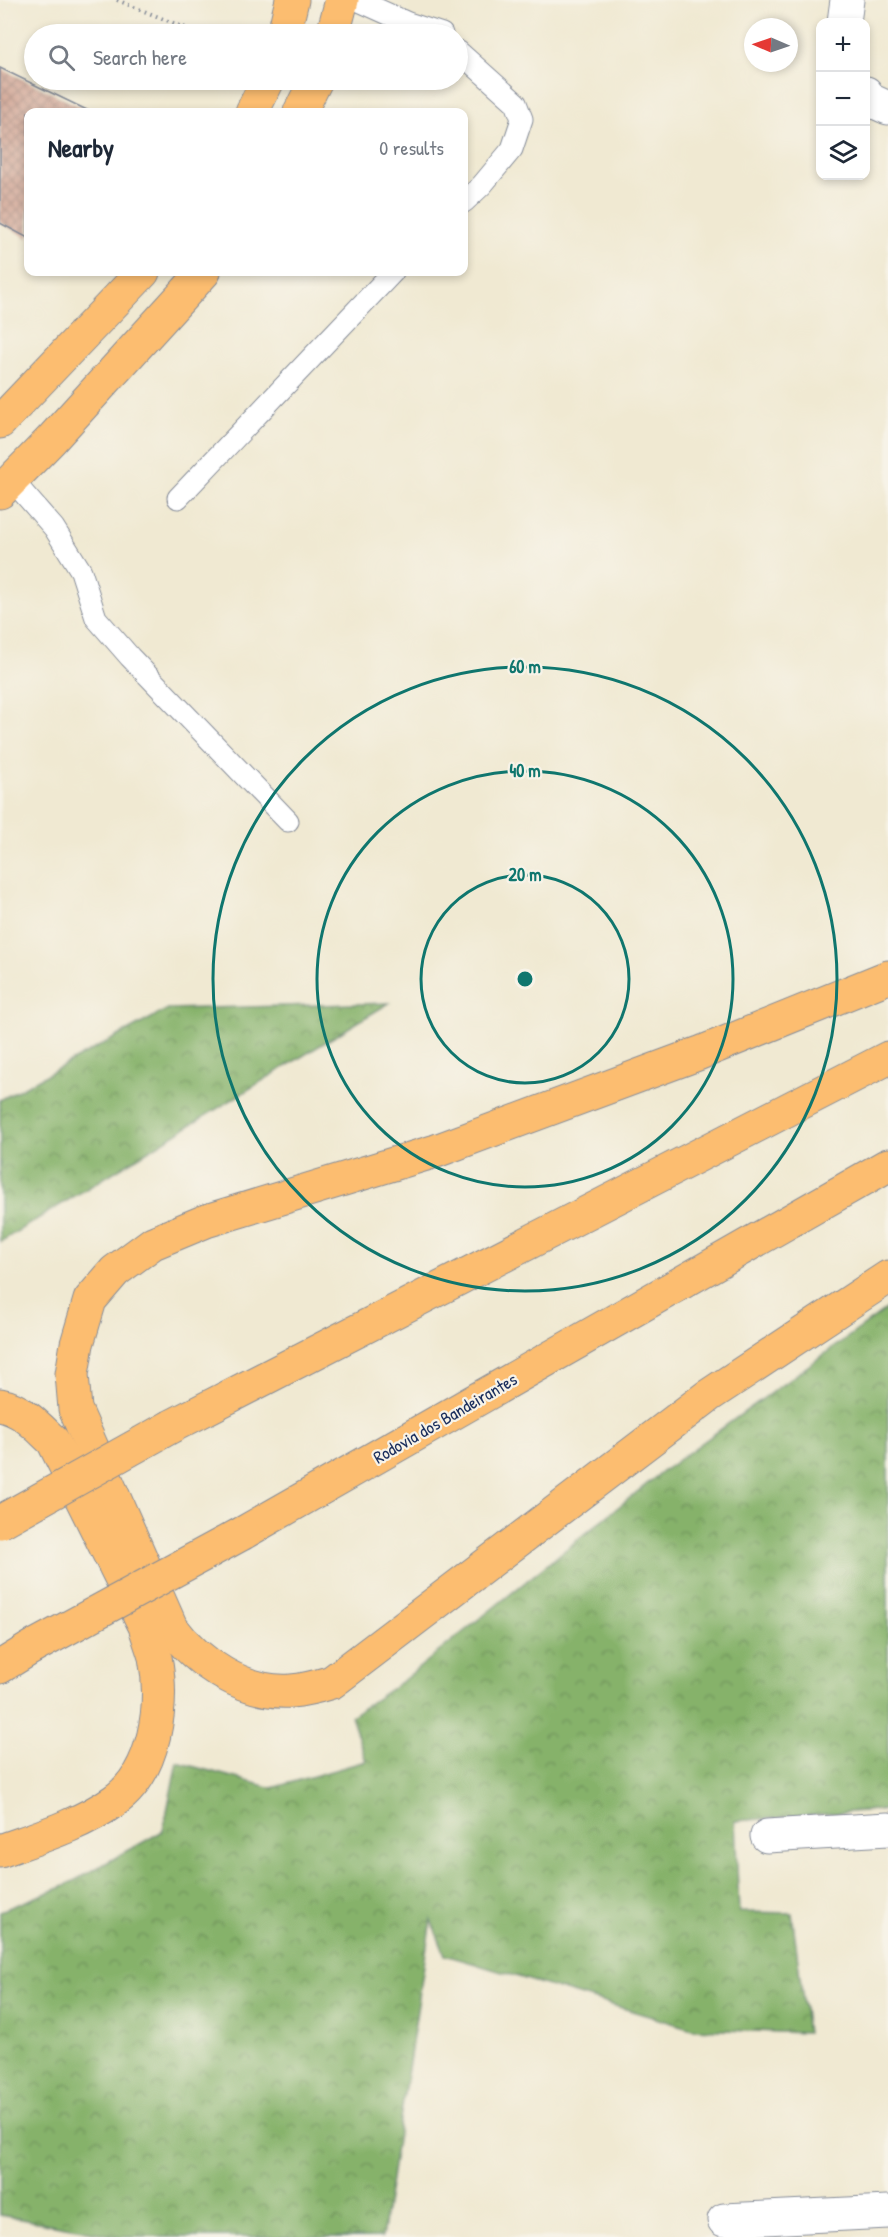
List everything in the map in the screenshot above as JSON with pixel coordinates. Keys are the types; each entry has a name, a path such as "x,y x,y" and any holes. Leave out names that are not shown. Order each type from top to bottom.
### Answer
{"main road":[{"path":"286,24 292,0"},
{"path":"336,24 342,0"},
{"path":"254,108 263,90"},
{"path":"302,108 311,90"},
{"path":"0,422 139,276"},
{"path":"6,486 200,276"},
{"path":"888,976 700,1053 436,1151 206,1221 153,1243 115,1271 90,1300 77,1344 72,1374 75,1409 171,1627 182,1642 212,1667 245,1683 289,1691 312,1688 333,1682 708,1396 888,1277"},
{"path":"0,1522 172,1426 888,1058"},
{"name":"Rodovia dos Bandeirantes","path":"0,1667 243,1533 888,1165"},
{"path":"0,1405 13,1408 32,1421 52,1441 145,1626 154,1657 158,1706 152,1743 141,1772 116,1800 69,1826 0,1851"}],"street":[{"path":"845,18 847,0"},
{"path":"870,100 888,108"},
{"path":"766,1836 888,1829"},
{"path":"724,2220 888,2212"}],"lane":[{"path":"357,0 411,24"},
{"path":"468,60 516,103 522,119 512,149 468,198"},
{"path":"178,498 389,276"},
{"path":"6,486 60,537 81,572 96,618 130,657 288,821"}],"path":[{"path":"117,0 176,24"}],"green space":[{"path":"389,1003 0,1242 0,1100 168,1009"},
{"path":"888,1308 888,1809 735,1821 739,1912 792,1913 807,2033 692,2029 445,1955 431,1920 382,2237 120,2237 0,2215 0,1911 65,1886 163,1831 177,1762 272,1788 366,1761 351,1716 405,1679 663,1471"}],"building":[{"path":"0,68 24,80 24,90 46,90 83,108 24,108 24,236 0,223"}]}
